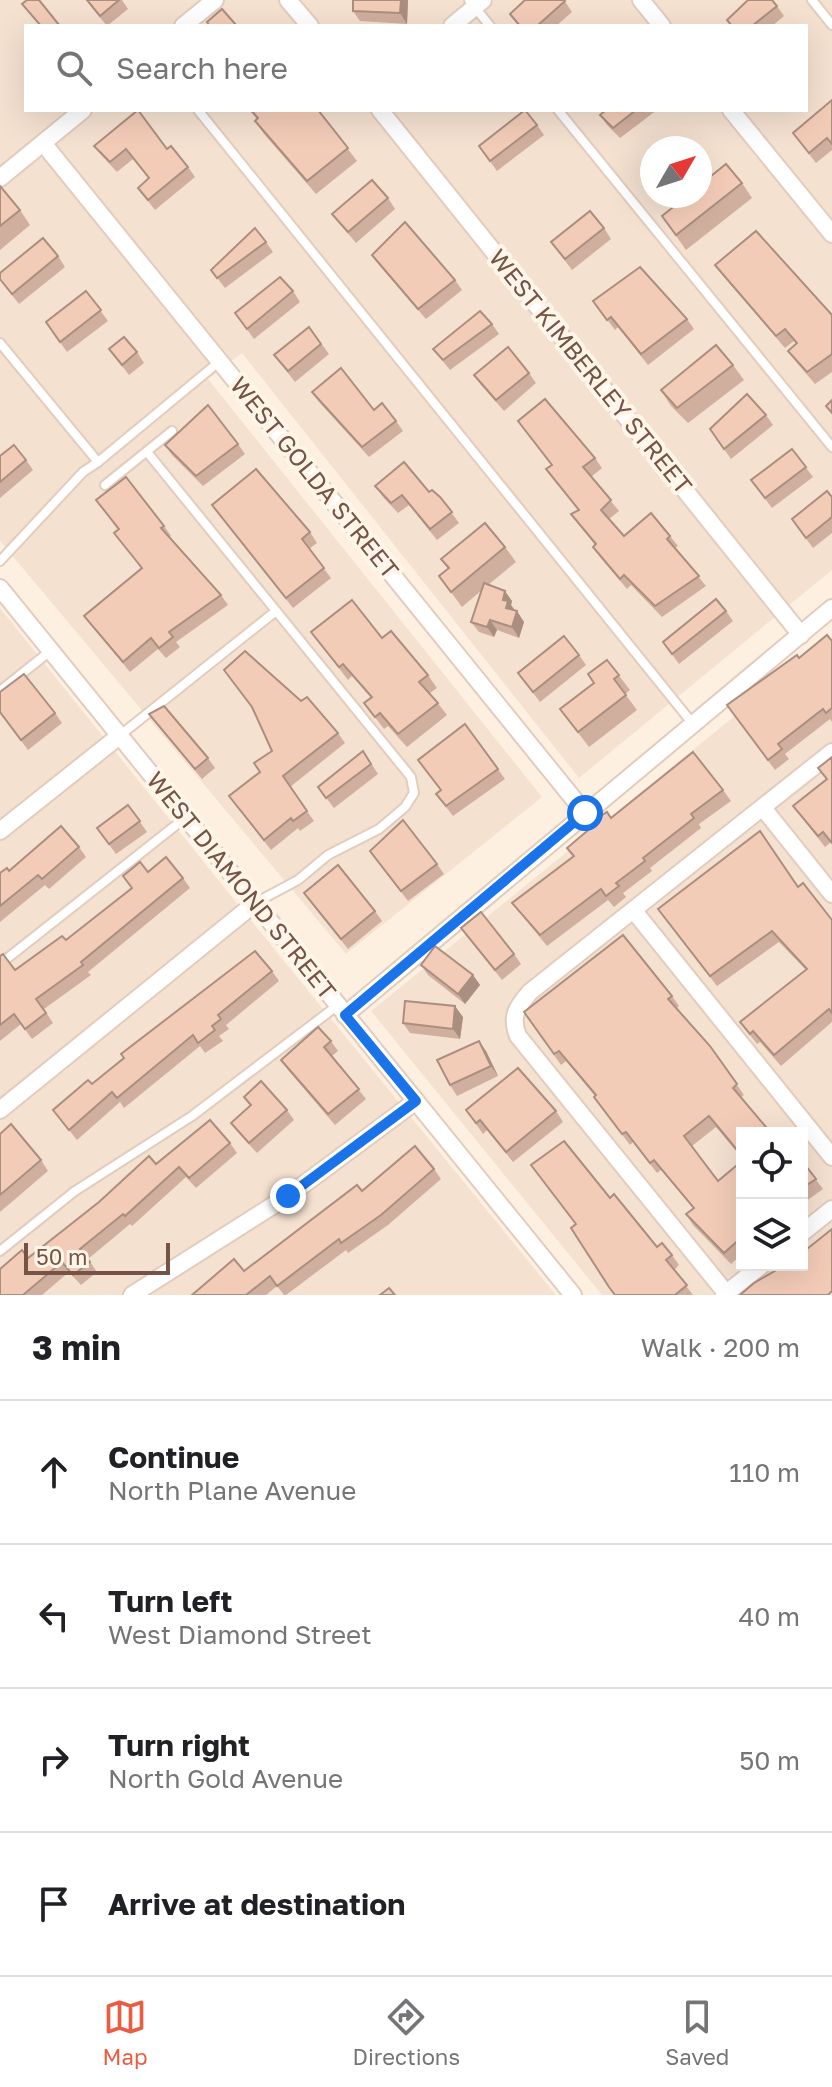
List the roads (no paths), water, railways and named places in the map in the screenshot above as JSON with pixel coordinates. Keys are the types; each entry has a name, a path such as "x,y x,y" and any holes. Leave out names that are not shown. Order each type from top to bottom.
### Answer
{"street":[{"path":"185,24 215,0"},
{"path":"288,0 308,24"},
{"path":"641,0 660,24"},
{"path":"454,24 475,2"},
{"path":"0,178 81,112"},
{"name":"WEST KIMBERLEY STREET","path":"382,112 801,635"},
{"path":"733,112 832,234"},
{"name":"WEST GOLDA STREET","path":"43,143 585,813"},
{"name":"WEST DIAMOND STREET","path":"0,588 573,1295"},
{"path":"341,1010 832,608"},
{"path":"0,831 118,737"},
{"path":"754,1271 725,1294 518,1036 512,1022 517,1006 530,992 832,752"},
{"path":"763,808 832,894"},
{"path":"0,1110 254,904"},
{"path":"634,911 832,1157"},
{"path":"132,1295 288,1196 416,1101"},
{"path":"808,1228 832,1209"}],"lane":[{"path":"812,0 832,25"},
{"path":"475,2 489,24"},
{"path":"200,112 693,724"},
{"path":"560,112 832,447"},
{"path":"0,343 98,462"},
{"path":"0,561 83,472 220,361"},
{"path":"105,485 172,431"},
{"path":"147,452 411,777 414,793 405,807 379,829 328,855 298,880 254,904"},
{"path":"118,737 276,611"},
{"path":"0,691 49,652"},
{"path":"0,964 185,818"},
{"path":"0,1251 75,1191 192,1116 341,1010"}]}
